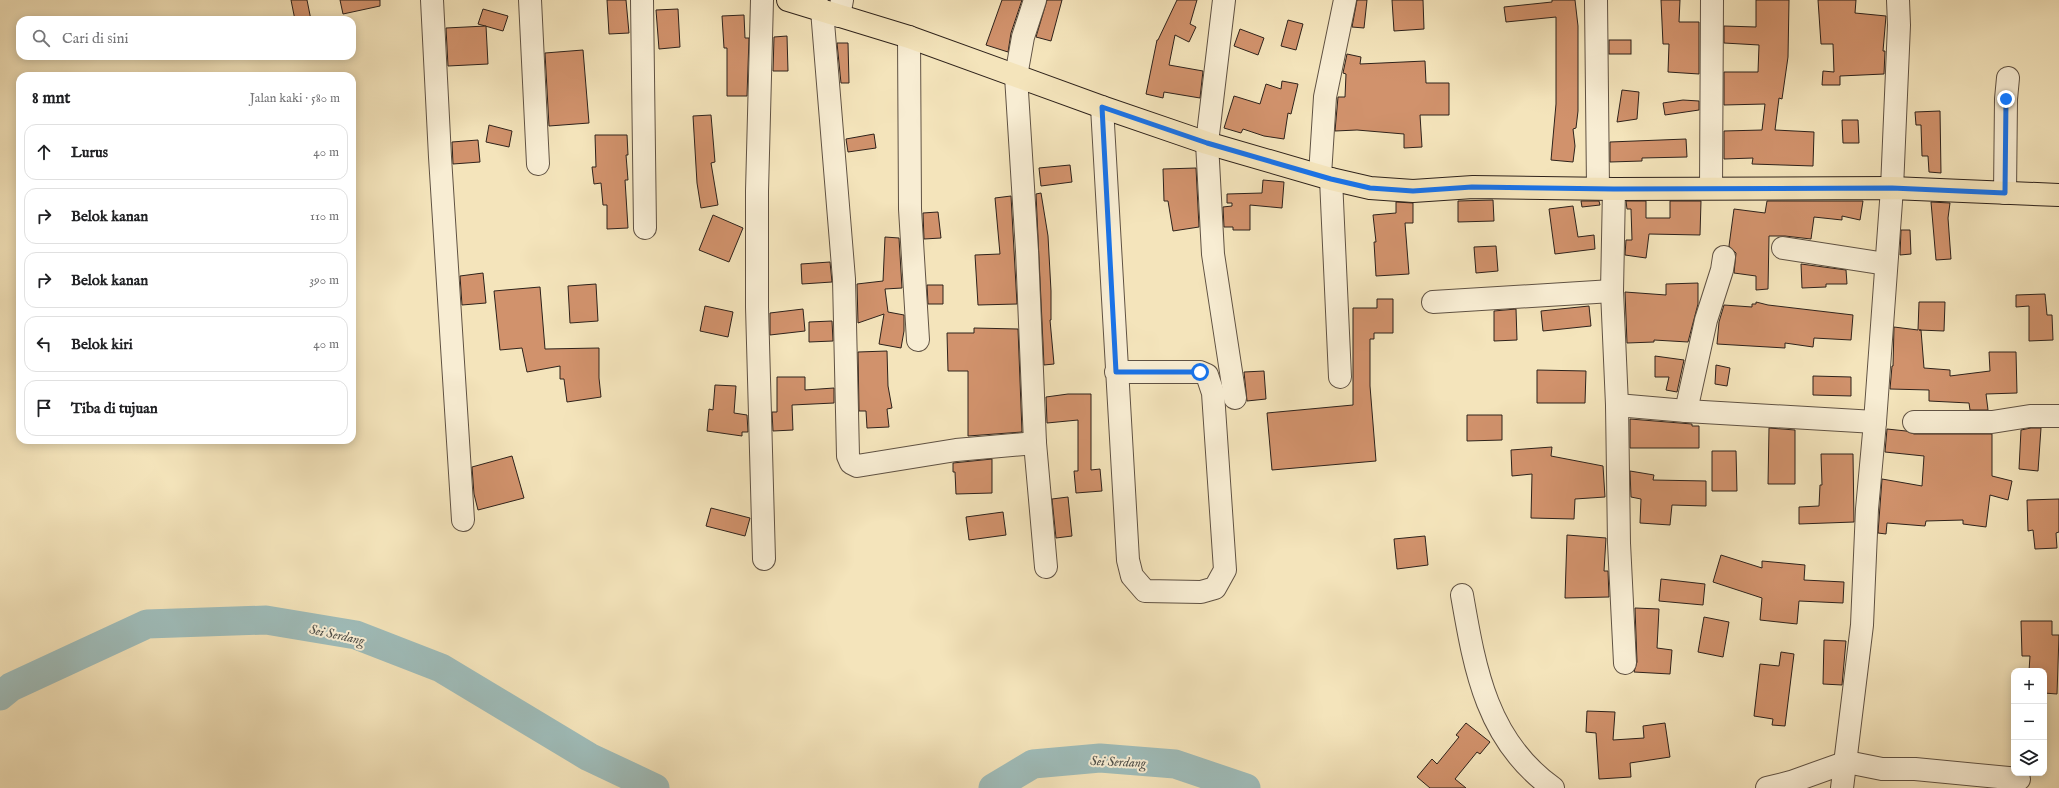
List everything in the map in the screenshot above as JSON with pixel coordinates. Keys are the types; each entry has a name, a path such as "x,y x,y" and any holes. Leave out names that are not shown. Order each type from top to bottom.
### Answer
{"main road":[{"path":"788,0 834,9 1102,107 1207,143 1370,188 1413,191 1472,187 1606,189 1892,188 2059,195"}],"street":[{"path":"432,0 440,157 463,520"},
{"path":"530,0 538,164"},
{"path":"642,0 645,228"},
{"path":"762,0 757,191 757,307 764,559"},
{"path":"1035,0 1023,37 1016,76 1027,251 1035,443 1046,567"},
{"path":"1224,0 1207,143 1214,254 1235,398"},
{"path":"1340,377 1326,177 1325,97 1345,0"},
{"path":"1596,0 1617,404 1619,543 1625,663"},
{"path":"1711,188 1712,0"},
{"path":"1842,788 1847,762 1862,624 1867,508 1875,422 1892,188 1899,25 1898,0"},
{"path":"834,9 844,279 848,456 852,463 857,466 956,450 1035,443"},
{"path":"910,37 910,209 918,340"},
{"path":"2005,193 2008,78"},
{"path":"1102,107 1116,372 1128,560 1132,576 1145,591 1201,592 1214,588 1225,570 1213,393 1207,375 1200,372 1116,372"},
{"path":"1783,248 1886,264"},
{"path":"1686,411 1706,320 1724,257"},
{"path":"1434,302 1612,291"},
{"path":"1617,404 1686,411 1875,422"},
{"path":"1914,422 1992,422 2030,416 2059,416"},
{"path":"1462,595 1478,676 1494,719 1505,739 1524,764 1553,788"},
{"path":"1767,788 1791,782 1847,762 1882,770 1915,769 2019,780"}],"building":[{"path":"291,0 307,0 310,16 294,16"},
{"path":"340,0 380,0 380,6 343,14"},
{"path":"607,0 626,0 629,33 609,34"},
{"path":"1002,0 1022,0 1011,33 1008,52 986,45"},
{"path":"1047,0 1062,0 1051,41 1036,37"},
{"path":"1177,0 1197,0 1190,24 1196,27 1189,42 1175,35 1169,65 1203,71 1200,98 1164,92 1163,98 1146,94 1157,40"},
{"path":"1357,0 1367,0 1364,28 1352,27"},
{"path":"1392,0 1423,0 1424,29 1394,31"},
{"path":"1552,0 1575,0 1578,26 1578,111 1576,128 1573,129 1575,146 1573,162 1551,160 1556,104 1556,17 1506,22 1504,7 1552,2"},
{"path":"1661,0 1680,0 1679,22 1699,22 1699,74 1668,72 1669,44 1663,44"},
{"path":"1756,0 1789,0 1788,57 1782,99 1779,98 1775,130 1814,132 1813,166 1752,164 1753,158 1724,159 1724,131 1762,130 1765,104 1724,105 1724,72 1758,72 1759,45 1724,43 1724,26 1756,27"},
{"path":"1818,0 1856,0 1855,13 1886,16 1883,51 1885,51 1884,74 1840,76 1840,85 1822,85 1823,71 1834,72 1833,44 1821,44"},
{"path":"483,9 508,16 503,31 478,24"},
{"path":"678,9 680,47 659,49 656,10"},
{"path":"744,15 745,38 749,38 747,96 727,96 727,48 724,48 722,16"},
{"path":"1288,20 1303,24 1296,50 1281,46"},
{"path":"486,26 488,64 448,66 446,28"},
{"path":"1240,29 1264,38 1258,55 1234,46"},
{"path":"787,36 788,71 773,71 774,37"},
{"path":"1609,40 1631,40 1631,54 1609,54"},
{"path":"837,43 848,43 849,83 841,83"},
{"path":"583,50 589,123 549,126 545,53"},
{"path":"1347,54 1361,57 1360,64 1425,61 1426,83 1449,83 1449,115 1420,115 1422,147 1404,148 1404,134 1357,130 1335,131 1338,97 1345,97 1346,74 1343,73"},
{"path":"1282,81 1298,84 1291,114 1288,113 1284,139 1264,136 1243,129 1241,133 1224,128 1234,96 1260,104 1266,84 1281,89"},
{"path":"1622,90 1639,92 1637,119 1617,122"},
{"path":"1683,100 1699,101 1699,110 1665,115 1663,103"},
{"path":"1940,111 1941,173 1929,172 1928,156 1922,156 1921,125 1916,125 1915,112"},
{"path":"711,115 715,162 711,163 718,205 701,208 697,183 693,116"},
{"path":"1842,120 1858,120 1859,143 1843,143"},
{"path":"489,125 512,131 509,147 486,142"},
{"path":"874,134 876,148 848,152 846,139"},
{"path":"595,135 627,135 628,155 626,155 628,180 625,180 628,228 607,229 607,205 603,205 601,183 594,184 592,167 596,167"},
{"path":"1686,139 1687,157 1642,158 1642,161 1610,162 1610,142"},
{"path":"478,140 480,162 453,164 452,142"},
{"path":"1070,165 1072,182 1041,186 1039,168"},
{"path":"1196,168 1199,227 1173,231 1168,201 1164,201 1163,169"},
{"path":"1263,180 1284,182 1282,208 1250,205 1250,230 1233,230 1233,227 1224,227 1223,207 1232,206 1232,203 1227,203 1227,194 1262,193"},
{"path":"1041,193 1048,236 1051,291 1050,320 1054,364 1044,365 1036,194"},
{"path":"1011,196 1017,304 978,305 975,255 1000,254 995,198"},
{"path":"1493,200 1494,221 1458,222 1458,201"},
{"path":"1581,201 1599,201 1600,205 1582,207"},
{"path":"1626,201 1646,201 1646,218 1670,218 1670,201 1701,201 1700,235 1649,234 1646,258 1625,255 1626,240 1632,240 1631,209 1627,209"},
{"path":"1767,201 1863,201 1860,220 1842,216 1842,220 1814,217 1811,239 1769,236 1768,289 1756,290 1756,276 1734,273 1736,253 1729,246 1734,209 1765,213"},
{"path":"1396,202 1413,203 1413,223 1405,223 1409,274 1376,276 1374,242 1376,242 1373,215 1396,213"},
{"path":"1931,202 1950,203 1948,218 1951,259 1936,260"},
{"path":"1573,206 1578,237 1594,235 1595,249 1555,254 1549,209"},
{"path":"938,212 941,238 924,239 923,213"},
{"path":"713,215 743,228 729,262 699,250"},
{"path":"1901,230 1910,230 1911,254 1900,255"},
{"path":"885,237 899,238 902,288 885,289 888,312 904,315 904,331 901,348 879,344 884,314 858,323 857,284 883,281"},
{"path":"1496,246 1498,271 1476,273 1474,247"},
{"path":"830,262 832,282 802,284 801,264"},
{"path":"1801,264 1846,270 1847,284 1826,284 1826,287 1802,288"},
{"path":"483,273 486,303 462,305 460,276"},
{"path":"1698,283 1698,304 1688,342 1654,340 1654,342 1627,343 1625,292 1666,295 1666,284"},
{"path":"596,284 598,321 570,323 568,286"},
{"path":"927,285 943,285 943,304 928,304"},
{"path":"540,287 545,349 599,348 599,378 601,397 567,402 564,379 560,379 560,366 527,372 522,348 500,350 494,291"},
{"path":"2045,294 2047,315 2052,315 2053,340 2029,341 2029,306 2016,307 2016,295"},
{"path":"1377,299 1393,299 1393,333 1374,333 1374,339 1370,339 1370,386 1376,461 1272,470 1267,413 1353,405 1353,308 1377,308"},
{"path":"1756,302 1768,305 1853,315 1851,340 1814,338 1813,347 1785,343 1785,348 1717,344 1719,322 1724,305 1752,307 1752,304 1756,304"},
{"path":"1919,302 1945,302 1944,331 1921,330 1924,368 1950,370 1950,376 1990,371 1989,352 2016,352 2017,393 1986,394 1988,410 1970,410 1969,403 1929,401 1929,390 1890,389 1893,366 1894,327 1918,330"},
{"path":"705,306 733,312 728,337 700,331"},
{"path":"1589,306 1591,326 1543,331 1541,311"},
{"path":"803,309 805,331 770,335 770,313"},
{"path":"1516,309 1517,340 1494,341 1494,311"},
{"path":"832,321 833,341 809,342 809,322"},
{"path":"974,328 1018,329 1022,432 968,436 968,371 948,371 947,333 974,333"},
{"path":"887,351 888,386 892,408 887,409 889,427 867,428 866,411 859,411 858,352"},
{"path":"1655,356 1684,360 1677,392 1666,390 1669,377 1655,377"},
{"path":"1716,365 1730,368 1727,386 1715,384"},
{"path":"1537,370 1586,371 1585,403 1537,403"},
{"path":"1264,371 1266,399 1247,401 1244,372"},
{"path":"1813,376 1851,377 1851,396 1813,395"},
{"path":"777,377 805,377 805,390 834,388 834,403 792,405 793,430 773,431 772,412 777,412"},
{"path":"715,385 736,386 734,413 747,415 748,432 742,432 742,436 707,431 709,409 713,410"},
{"path":"1068,394 1091,394 1091,470 1100,469 1102,491 1076,493 1074,471 1078,471 1078,420 1047,423 1046,397"},
{"path":"1467,415 1502,415 1502,440 1467,441"},
{"path":"1630,419 1692,424 1692,426 1699,426 1699,448 1630,448"},
{"path":"1769,428 1795,430 1795,484 1768,484"},
{"path":"2041,428 2038,471 2019,469 2021,430"},
{"path":"1887,429 1906,431 1914,434 1992,434 1992,476 2012,481 2008,500 1990,495 1986,527 1963,524 1963,520 1926,521 1925,526 1887,523 1886,534 1878,533 1882,479 1922,486 1924,456 1885,452"},
{"path":"1552,447 1551,456 1603,466 1605,497 1575,499 1574,519 1531,518 1532,474 1512,476 1511,450"},
{"path":"1712,451 1736,451 1737,491 1712,491"},
{"path":"1821,454 1853,454 1854,522 1799,524 1799,507 1819,506 1820,485 1822,485"},
{"path":"512,456 524,498 478,510 474,494 472,467"},
{"path":"992,459 992,493 956,494 953,463"},
{"path":"1630,471 1654,475 1653,480 1706,481 1706,506 1672,505 1670,525 1640,523 1641,499 1631,497"},
{"path":"1068,497 1072,536 1056,538 1052,499"},
{"path":"2059,499 2059,532 2056,533 2057,548 2035,549 2033,530 2028,531 2027,500"},
{"path":"711,508 750,518 745,536 706,526"},
{"path":"1003,512 1006,535 969,540 966,517"},
{"path":"1567,535 1606,538 1604,571 1608,571 1609,597 1565,598"},
{"path":"1425,536 1428,565 1397,569 1394,539"},
{"path":"1721,555 1762,568 1762,561 1805,565 1804,580 1844,582 1843,603 1799,601 1797,624 1760,620 1762,598 1713,582"},
{"path":"1661,579 1705,584 1703,605 1659,601"},
{"path":"1635,608 1659,609 1657,648 1672,650 1670,674 1634,672 1637,662"},
{"path":"1704,617 1729,622 1723,657 1698,652"},
{"path":"2021,621 2052,621 2052,635 2059,635 2057,694 2047,693 2047,668 2029,668 2030,656 2022,656"},
{"path":"1824,640 1846,641 1842,685 1823,684"},
{"path":"1781,652 1794,654 1785,726 1772,725 1773,719 1754,716 1760,664 1779,666"},
{"path":"1587,711 1615,712 1613,740 1644,738 1643,726 1665,723 1670,757 1630,763 1631,777 1599,779 1596,733 1586,732"},
{"path":"1466,723 1490,742 1480,754 1477,752 1455,779 1466,788 1430,788 1417,777 1432,759 1437,764 1459,737 1456,735"}],"waterway":[{"name":"Sei Serdang","path":"0,696 11,687 147,624 266,620 356,635 441,668 589,757 655,788"},
{"name":"Sei Serdang","path":"993,788 1033,764 1100,758 1175,764 1246,788"}],"route":[{"path":"1200,372 1116,372 1102,107 1207,143 1331,179 1370,188 1413,191 1472,187 1614,189 1892,188 2005,193 2006,99"}]}
